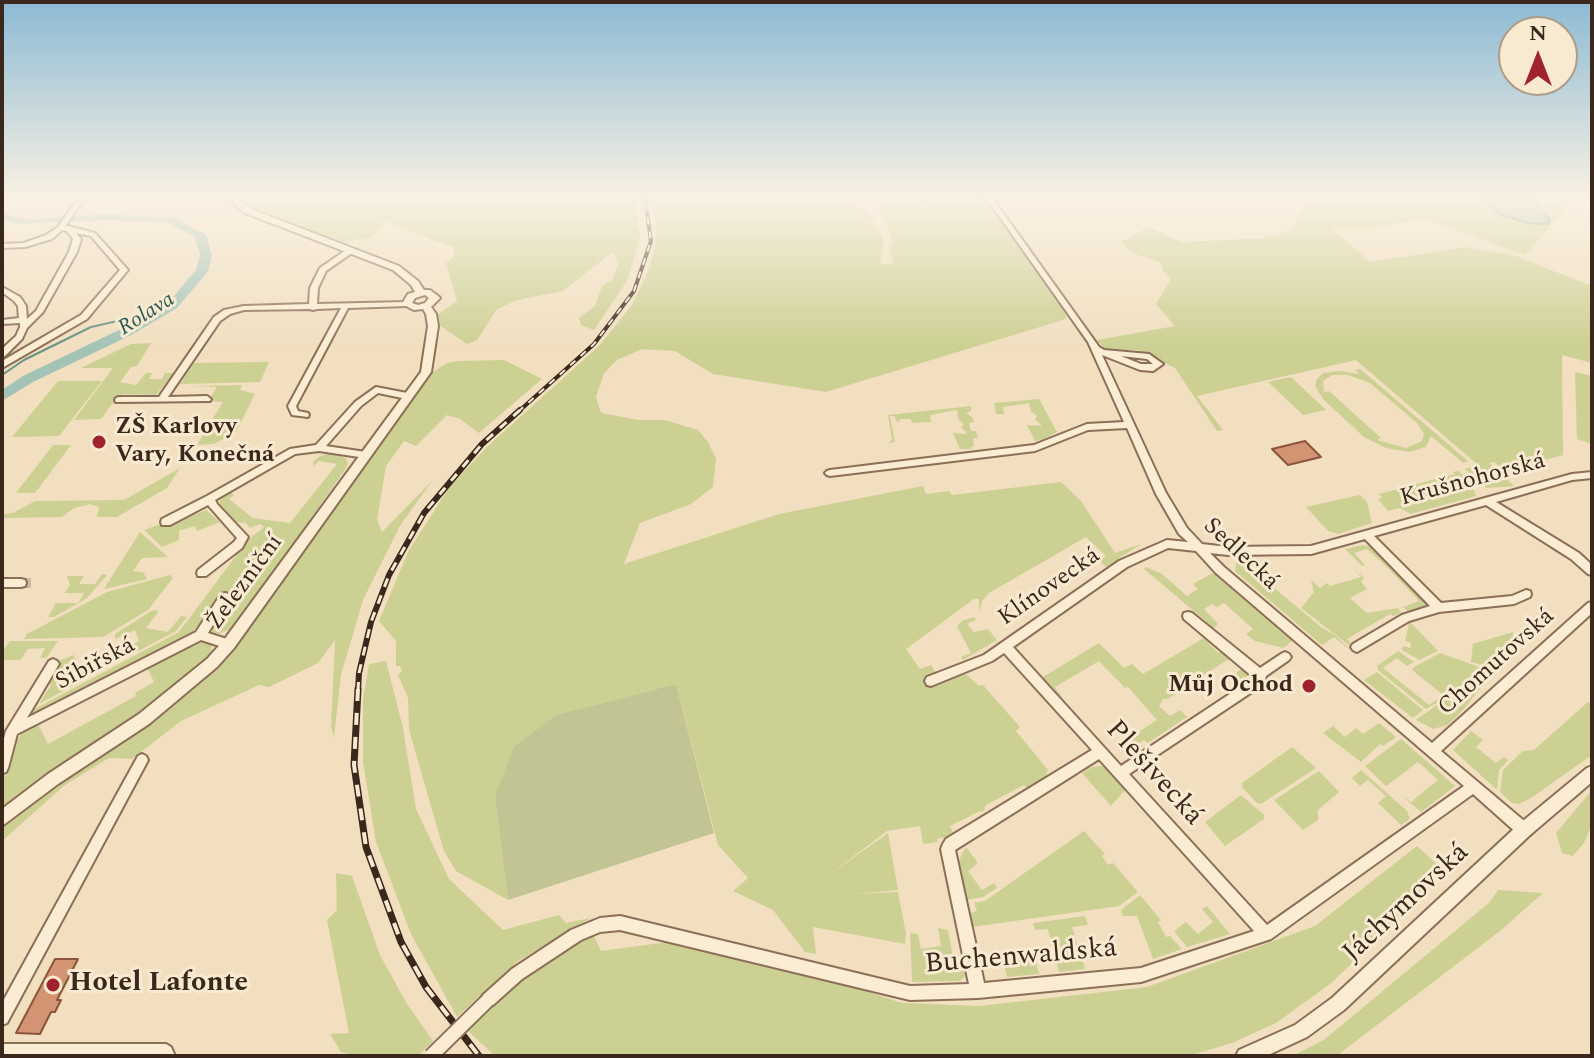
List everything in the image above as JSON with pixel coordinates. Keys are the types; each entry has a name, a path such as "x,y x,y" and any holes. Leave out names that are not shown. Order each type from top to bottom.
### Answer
{"street":[{"path":"2,354 19,337 24,323 39,312 74,248"},
{"path":"2,365 84,317 124,270 105,248"},
{"path":"348,248 396,268 415,283 420,292 409,297 407,304"},
{"name":"Sedlecká","path":"1026,248 1100,350 1129,425 1167,507 1196,547 1524,830"},
{"path":"313,308 318,278 326,266 352,250"},
{"path":"2,289 17,299 24,323"},
{"name":"Železniční","path":"2,818 53,779 154,711 212,663 229,644 426,372 432,345 431,314 425,306 433,302 434,296 420,292"},
{"path":"162,399 221,315 244,308 425,306"},
{"path":"305,415 295,413 292,406 345,307"},
{"path":"2,322 24,323"},
{"path":"1100,350 1149,357 1159,364 1153,368 1140,367 1100,350"},
{"path":"319,448 376,390 407,396"},
{"path":"119,400 207,399"},
{"path":"830,473 1035,448 1087,427 1129,425"},
{"path":"166,522 286,453 319,448 366,455"},
{"name":"Krušnohorská","path":"1196,547 1293,551 1367,535 1572,477 1592,475"},
{"path":"202,573 238,545 243,537 210,499"},
{"path":"1487,501 1575,556 1592,571"},
{"path":"1367,535 1439,608"},
{"name":"Klínovecká","path":"931,681 988,658 1123,564 1150,549 1167,544 1196,547"},
{"path":"2,583 21,583"},
{"path":"1357,647 1398,621 1439,608 1514,600 1526,594"},
{"name":"Sibiřská","path":"12,731 200,635 225,597"},
{"name":"Chomutovská","path":"1431,752 1592,606"},
{"path":"1188,616 1260,674"},
{"path":"200,635 229,644"},
{"name":"Plešivecká","path":"1005,646 1266,934"},
{"path":"1260,674 1285,657"},
{"name":"Sibiřská","path":"2,768 12,731 53,664"},
{"path":"1121,773 1260,680 1260,674"},
{"path":"978,991 949,854 951,844 1101,751"},
{"path":"2,1018 142,760"},
{"name":"Jáchymovská","path":"1245,1056 1301,1031 1338,1004 1524,830 1592,773"},
{"name":"Buchenwaldská","path":"431,1056 517,974 576,935 600,925 620,923 910,993 978,991 1141,975 1266,934 1473,787"},
{"path":"2,1052 166,1052 167,1056"}],"green space":[{"path":"454,248 637,248 628,279 594,330 581,325 579,318 595,306 602,286 612,280 618,265 614,251 563,291 517,300 497,309 477,340 467,344 439,325 437,315 457,301 446,263 454,257"},
{"path":"655,248 883,248 880,263 894,265 891,248 1019,248 1066,315 1066,319 826,392 713,374 675,351 642,349 617,360 604,373 596,397 601,413 638,420 665,420 698,430 716,459 713,487 691,504 640,523 624,564 779,514 923,486 926,494 949,491 952,495 1061,482 1081,501 1115,553 1141,544 1106,567 1099,561 1106,556 1086,537 989,593 982,601 979,613 979,599 974,599 906,649 920,669 931,665 937,675 931,686 966,674 979,686 983,685 1020,727 1016,731 1051,778 1030,792 1024,785 986,805 984,811 950,826 954,835 937,839 938,842 923,844 920,826 887,831 829,875 888,833 898,890 855,894 898,892 905,944 813,927 816,954 805,952 773,910 733,891 748,878 718,845 676,684 557,715 495,797 508,900 456,871 444,851 409,730 408,698 398,675 402,671 400,666 396,666 396,641 379,621 408,552 450,486 488,446 599,346 632,305"},
{"path":"1127,248 1355,248 1370,262 1474,248 1513,255 1592,286 1592,363 1562,355 1563,455 1505,471 1494,462 1489,463 1514,486 1487,488 1465,469 1478,465 1356,360 1197,396 1223,430 1217,431 1175,368 1138,350 1106,351 1097,340 1175,326 1156,304 1171,279 1160,262 1132,253"},
{"path":"1507,248 1531,248 1525,255"},
{"path":"151,343 137,366 131,367 120,382 136,385 146,373 152,373 149,379 162,379 165,373 174,373 156,395 122,394 117,402 157,404 112,404 101,419 74,420 113,368 81,368 131,344"},
{"path":"504,360 542,379 479,433 460,419 447,415 416,446 404,441 386,466 377,520 382,532 433,480 401,524 363,600 341,675 334,737 331,727 335,640 318,663 269,687 259,685 181,721 132,759 109,758 65,785 2,841 2,825 233,648 428,375 447,363"},
{"path":"269,362 260,382 180,384 194,363"},
{"path":"1360,369 1468,461 1463,463 1431,436 1426,447 1410,452 1386,448 1364,437 1323,399 1315,386 1323,373 1340,371 1359,374 1355,370","holes":["1332,375 1348,375 1370,383 1417,423 1424,434 1422,441 1406,448 1377,440 1381,438 1329,391 1324,392 1323,381"]},
{"path":"1575,372 1592,376 1592,444 1577,439"},
{"path":"1291,377 1326,410 1303,415 1268,382"},
{"path":"58,381 102,381 59,436 12,437"},
{"path":"242,385 240,390 255,394 236,432 214,444 197,445 223,402 208,401 217,387 191,386"},
{"path":"1039,399 1057,432 1044,439 1035,441 1027,425 1042,426 1035,419 1037,416 1031,411 1029,403 1003,407 1004,414 996,414 994,403"},
{"path":"971,406 971,411 966,413 973,418 974,422 969,423 971,431 976,431 978,438 973,438 974,446 969,449 960,449 953,433 968,434 961,427 964,424 958,419 957,410 930,415 931,422 912,423 911,419 900,419 898,423 894,416 890,416 895,442 888,443 892,440 888,415"},
{"path":"53,445 71,445 35,493 16,493"},
{"path":"331,453 346,458 346,468 235,627 218,634 212,632 210,626 223,596 191,634 38,714 29,712 179,632 238,553 235,551 264,527 260,524 250,528 246,523 236,522 218,506 222,495 228,490 234,495 229,499 253,518 290,523 337,464 319,461 314,466 313,462"},
{"path":"180,468 167,488 117,517 97,517 99,507 90,504 74,508 62,517 2,518 2,514 13,513 35,501 124,500"},
{"path":"1458,471 1470,480 1476,496 1411,514 1400,508 1388,511 1378,499 1382,498 1379,494"},
{"path":"1360,495 1367,502 1372,523 1338,534 1328,531 1306,507"},
{"path":"206,510 220,522 197,531 195,526 179,531 179,540 162,547 144,530 163,523 166,525 187,512 197,514"},
{"path":"140,532 168,557 142,558 133,571 143,572 147,579 104,589"},
{"path":"1363,545 1376,548 1428,607 1415,613 1409,612 1403,607 1419,601 1388,568 1367,549 1354,553 1365,565 1362,566 1345,549"},
{"path":"1237,557 1355,654 1334,637 1322,645 1235,571"},
{"path":"1146,567 1162,574 1187,596 1198,589 1193,584 1213,573 1292,641 1283,648 1255,641 1246,634 1253,629 1224,603 1217,607 1212,604 1204,609 1218,624 1214,628 1144,569"},
{"path":"1354,569 1364,578 1361,582 1367,589 1350,598 1367,613 1398,608 1401,613 1390,614 1347,639 1356,649 1301,608 1314,592 1311,580 1320,588 1327,583 1330,586 1361,577"},
{"path":"102,574 107,575 87,598 54,617 48,617 56,603 78,603 84,593 65,593 70,585 67,576 84,576 79,584 95,584"},
{"path":"170,575 173,578 148,610 103,637 24,639 27,634 107,592"},
{"path":"153,610 159,611 146,628 168,632 181,616 187,617 176,631 125,658 121,650 139,641 135,630 115,639 115,634"},
{"path":"975,617 976,620 967,624 971,629 974,632 988,629 997,640 963,660 961,657 971,653 957,626 963,620"},
{"path":"1409,623 1438,651 1419,660 1401,649 1404,646 1410,648 1411,643 1405,641"},
{"path":"1513,632 1512,654 1497,668 1471,662 1473,644"},
{"path":"1204,638 1218,653 1225,649 1250,674 1241,681 1235,674 1241,669 1231,659 1227,660 1168,699 1163,699 1159,706 1170,716 1180,710 1187,717 1148,743 1144,740 1128,751 1131,755 1127,757 1117,746 1157,720 1128,687 1125,688 1099,661 1055,687 1066,703 1043,677 1099,643 1124,668 1132,664 1143,674"},
{"path":"10,641 58,641 46,658 40,658 45,648 28,649 20,660 2,660 2,652"},
{"path":"199,641 212,644 211,653 177,685 2,808 2,777 7,775 11,751 22,733 38,724 48,744 136,696 135,693 154,682 147,667"},
{"path":"1398,651 1414,662 1407,666 1397,658 1383,668 1429,705 1443,695 1412,670 1414,667 1440,653 1482,668 1447,697 1426,709 1378,670 1377,666"},
{"path":"74,655 77,665 64,671 67,682 84,676 84,680 39,704 51,685 46,681 58,661"},
{"path":"386,661 403,728 416,809 449,879 503,930 559,915 566,923 591,918 518,961 457,1017 411,934 376,842 363,762 363,700 369,664"},
{"path":"1488,668 1494,670 1448,725 1433,729 1416,720"},
{"path":"1377,672 1423,710 1413,718 1364,680"},
{"path":"676,684 714,833 508,900 495,797 514,747 556,715"},
{"path":"1588,702 1592,705 1592,755 1531,798 1519,804 1512,803 1500,792 1503,770 1523,751 1534,750"},
{"path":"1379,723 1396,737 1383,746 1380,744 1361,762 1323,733 1333,726 1345,737 1356,728 1363,734"},
{"path":"1471,731 1483,740 1476,747 1496,763 1504,757 1508,760 1499,770 1497,790 1453,750"},
{"path":"1401,739 1455,786 1421,812 1401,795 1411,802 1438,780 1418,762 1386,786 1365,766"},
{"path":"1292,747 1316,768 1261,804 1257,803 1242,783"},
{"path":"1103,766 1125,790 1111,806 1082,773 1092,767"},
{"path":"1361,770 1407,811 1410,819 1401,825 1378,803 1386,796 1368,780 1360,786 1352,778"},
{"path":"1319,771 1339,792 1318,810 1318,820 1303,830 1274,800"},
{"path":"1592,790 1592,824 1584,843 1573,856 1562,853 1556,833"},
{"path":"1241,795 1264,815 1264,819 1225,846 1205,822"},
{"path":"1084,831 1105,854 1102,856 1108,865 1113,863 1138,892 1119,906 972,927 970,913 977,911 974,903 985,901"},
{"path":"1417,846 1440,867 1430,887 1330,984 1276,1023 1232,1043 1188,1056 495,1056 467,1030 505,989 583,938 594,936 601,951 668,942 818,976 902,1003 980,1006 1147,987 1315,926"},
{"path":"966,847 978,863 968,871 982,890 994,883 997,888 983,897 966,900 958,862"},
{"path":"336,873 352,876 380,955 407,1004 433,1041 418,1056 356,1056 341,1052 330,1034 349,1033 327,920 337,910"},
{"path":"1498,890 1543,893 1500,931 1339,1054 1293,1056 1325,1039 1490,902"},
{"path":"1140,895 1161,920 1158,922 1166,937 1170,936 1182,949 1153,959 1137,916 1123,916 1121,910"},
{"path":"1207,906 1230,934 1187,947 1174,931 1186,922 1198,934 1213,922 1202,909"},
{"path":"1085,916 1088,925 1072,927 1085,969 1059,972 1048,929 1035,930 1033,923"},
{"path":"938,928 948,930 953,958 964,962 965,976 960,981 912,982 910,933 918,934 921,949 941,946"},
{"path":"1019,953 1021,957 1034,956 1039,974 1007,977 1002,955"}],"building":[{"path":"1305,441 1321,457 1288,465 1272,449"},
{"name":"Hotel Lafonte","path":"55,959 78,959 57,1000 61,1000 55,1012 51,1012 40,1034 16,1033"}],"waterway":[{"name":"Rolava","path":"2,396 28,379 126,332 173,305 202,271 206,255 204,248"},
{"path":"2,375 24,360 91,327 122,320 150,319"}],"tunnel":[{"path":"21,583 35,583"}],"railway":[{"path":"518,412 594,344 634,291 648,248"},
{"path":"358,691 371,622 389,575 424,513 482,444 520,410"},
{"path":"358,689 354,765 366,847 401,942 426,987 479,1056"}],"place":[{"name":"ZŠ Karlovy Vary, Konečná","path":"99,442"},
{"name":"Můj Ochod","path":"1309,686"},
{"name":"Hotel Lafonte","path":"53,985"}]}
